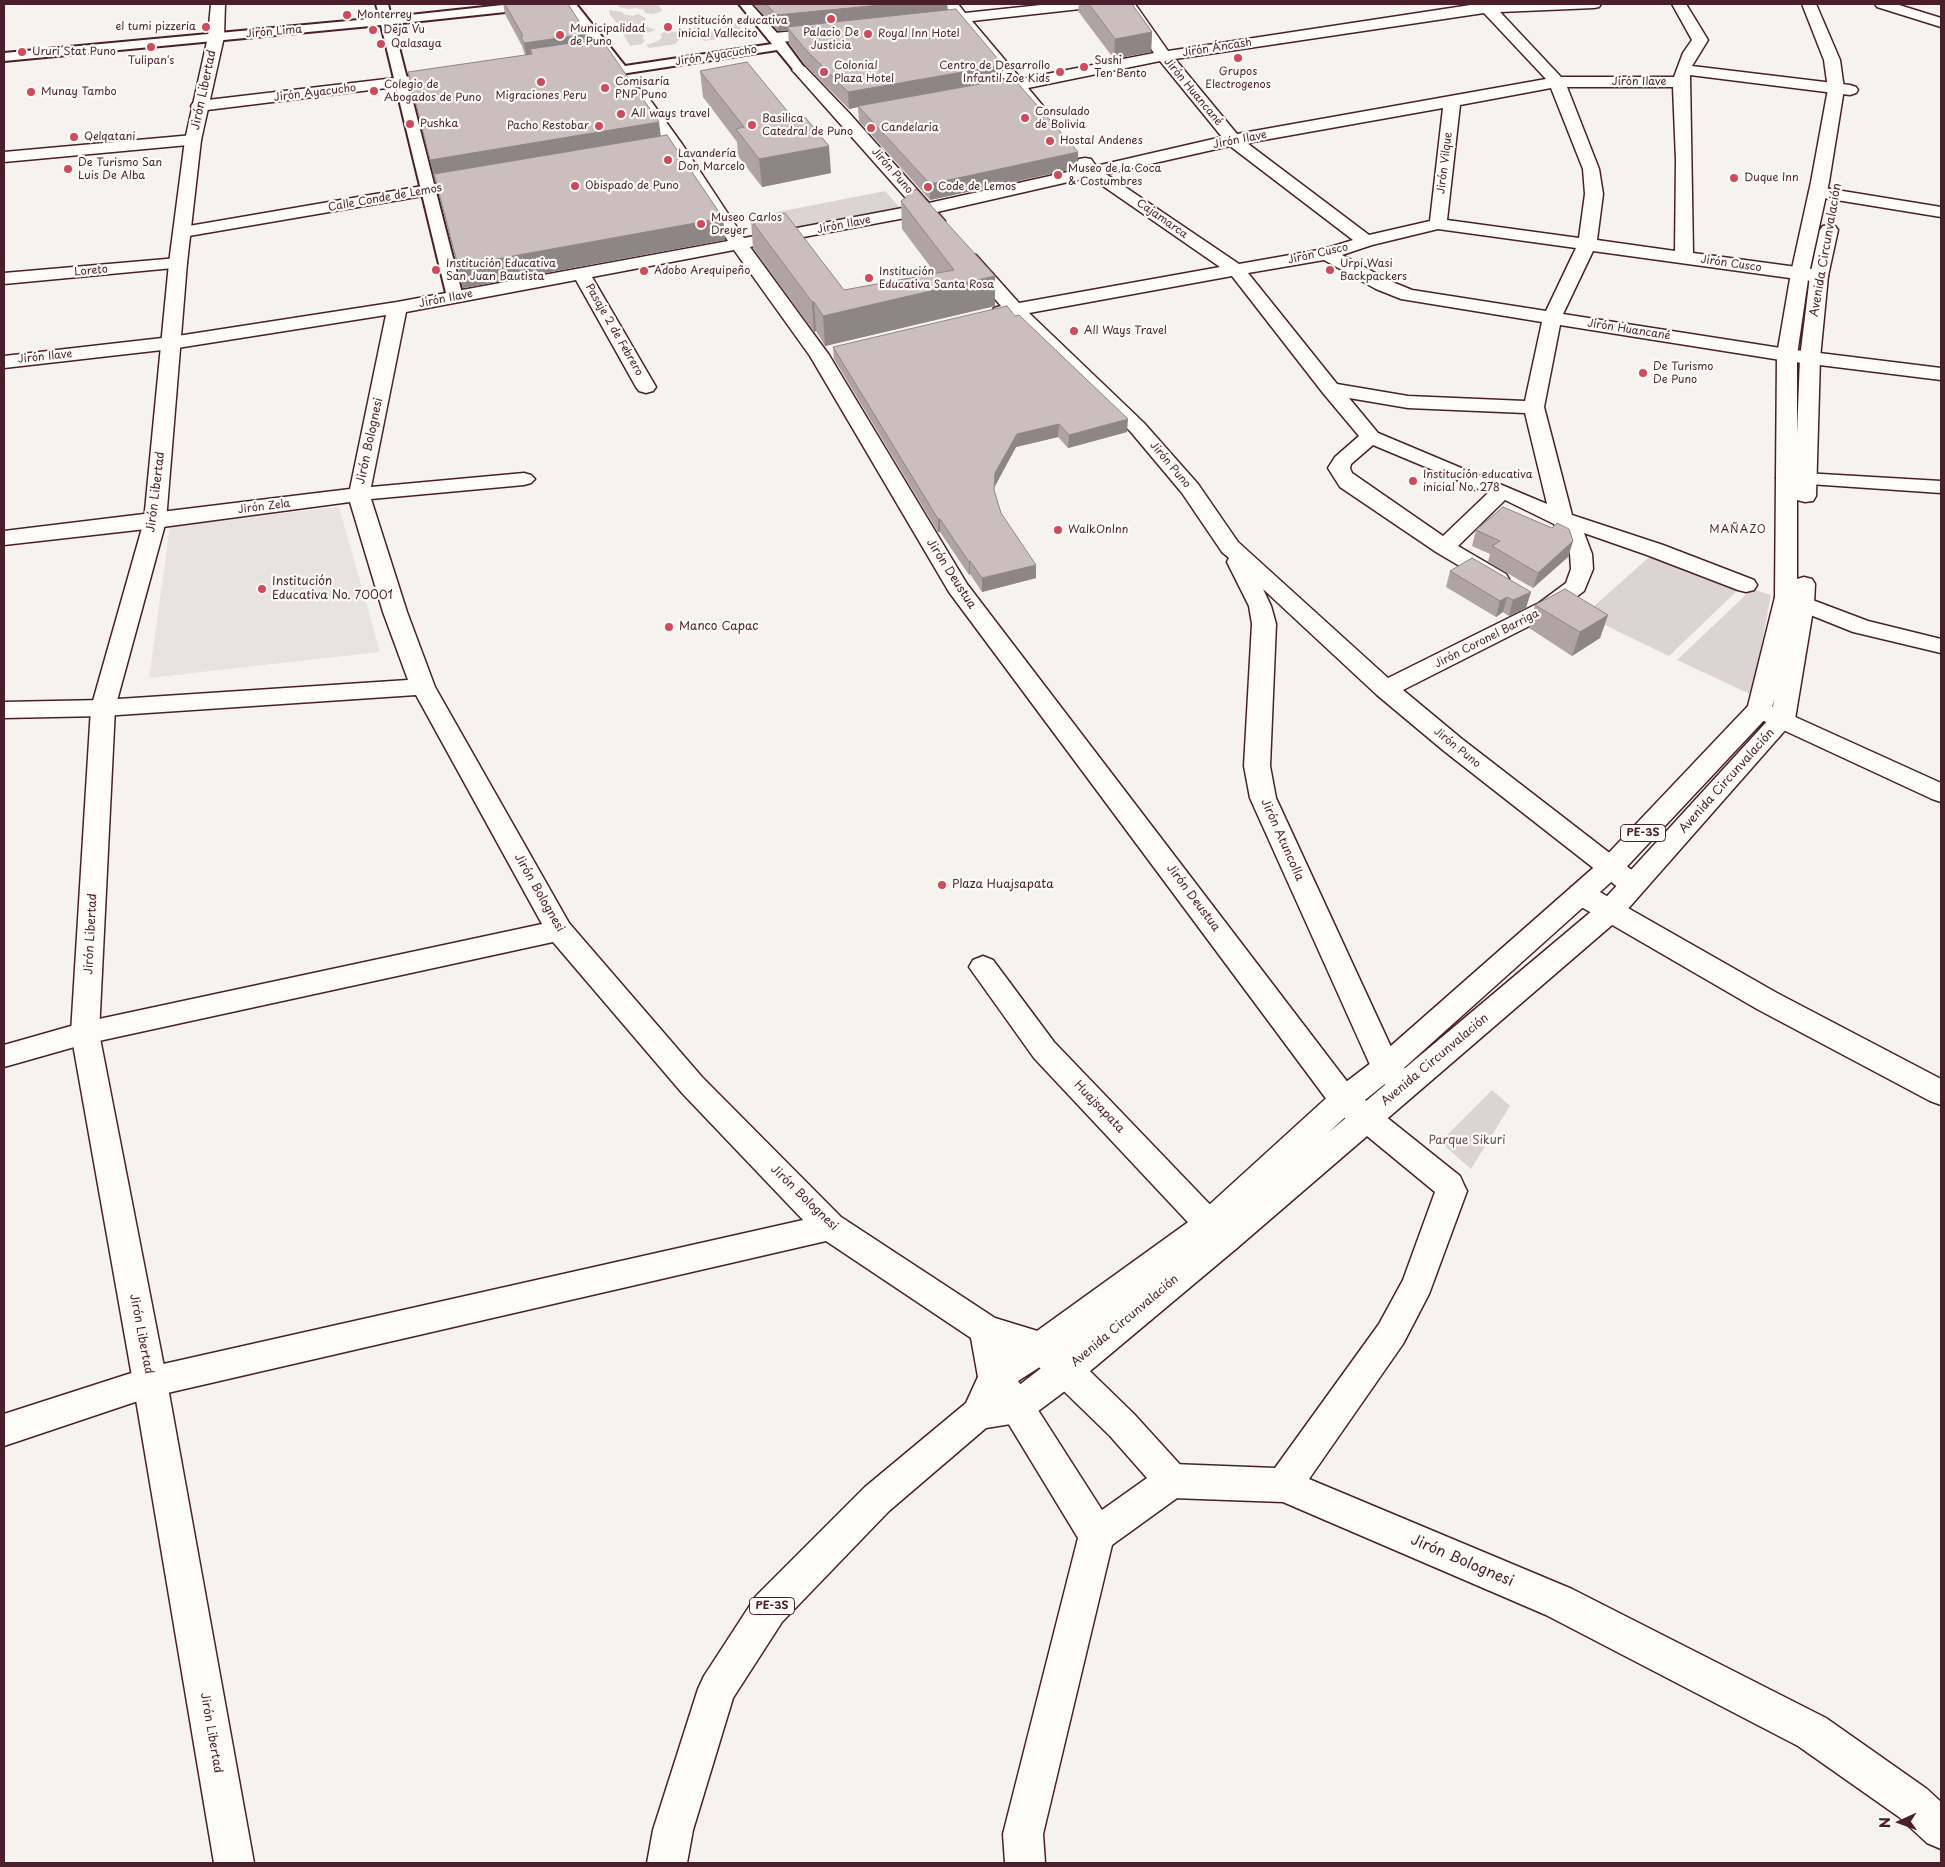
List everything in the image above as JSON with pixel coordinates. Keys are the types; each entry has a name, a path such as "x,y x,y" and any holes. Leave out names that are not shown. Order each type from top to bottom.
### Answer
{"main road":[{"name":"Jirón Libertad","path":"218,4 216,37 193,140 178,263 155,521 103,708 85,1033 150,1382 234,1863"},
{"path":"950,4 1049,122"},
{"path":"933,21 1090,4"},
{"name":"Jirón Huancané","path":"1128,4 1164,56 1233,140 1366,241"},
{"name":"Jirón Áncash","path":"988,91 1164,56 1487,6 1594,4"},
{"path":"1679,4 1700,40 1698,46 1690,53 1682,76 1684,257"},
{"name":"Avenida Circunvalación","path":"1809,4 1843,90"},
{"name":"Avenida Circunvalación","path":"1355,1109 1404,1086 1609,912 1783,719 1794,601 1798,356 1810,275 1827,193 1847,60 1823,4"},
{"path":"1882,4 1941,23"},
{"name":"Jirón Coronel Barriga","path":"1386,689 1530,598 1576,586 1582,569 1582,554 1575,537 1562,519 1534,408 1552,318 1587,244 1594,194 1590,170 1557,82 1487,6"},
{"name":"Jirón Ayacucho","path":"778,42 844,30"},
{"path":"589,57 609,54"},
{"name":"Jirón Puno","path":"800,70 844,116 945,231"},
{"name":"Jirón Ayacucho","path":"200,106 462,75"},
{"name":"Jirón Ilave","path":"4,362 171,343 397,308 926,209 1233,140 1557,82 1682,76 1843,90"},
{"name":"Jirón Deustua","path":"635,90 676,148 738,244 829,353 957,587 1355,1109 1445,1181 1451,1191 1418,1284 1391,1334 1284,1485"},
{"name":"Jirón Vilque","path":"1438,224 1452,102"},
{"path":"844,116 863,113"},
{"path":"4,157 193,140"},
{"path":"657,151 676,148"},
{"name":"Cajamarca","path":"1074,150 1093,172 1236,270 1330,389 1371,437"},
{"name":"Calle Conde de Lemos","path":"183,232 495,179"},
{"path":"1827,193 1941,212"},
{"name":"Jirón Cusco","path":"984,316 1014,309 1327,254 1366,241 1438,224 1810,275"},
{"name":"Jirón Puno","path":"957,245 1014,309 1137,427 1190,489 1230,547 1386,689 1453,745 1633,885"},
{"name":"Jirón Huancané","path":"1327,254 1394,291 1552,318 1798,356 1941,374"},
{"name":"Loreto","path":"4,279 178,263"},
{"name":"Pasaje 2 de Febrero","path":"581,273 646,387"},
{"name":"Jirón Bolognesi","path":"397,308 358,495 395,612 423,687 559,930 692,1085 830,1226 986,1330 1042,1347 1122,1425 1172,1481 1284,1485 1559,1602 1812,1732 1913,1803 1941,1829"},
{"path":"1330,389 1408,402 1534,408"},
{"path":"1530,598 1444,547 1348,482 1339,468 1342,461 1371,437 1562,519 1655,550 1746,585"},
{"path":"1796,478 1941,487"},
{"name":"Jirón Zela","path":"4,538 155,521 394,490 524,479"},
{"path":"1444,547 1502,492"},
{"name":"Jirón Atuncolla","path":"1230,547 1260,606 1264,624 1257,766 1263,798 1386,1067 1404,1086"},
{"path":"1794,601 1861,627 1941,646"},
{"name":"Avenida Circunvalación","path":"978,1414 1017,1407 1065,1370 1217,1231 1355,1109 1386,1067 1610,868 1760,709 1794,601"},
{"path":"4,710 103,708 423,687"},
{"path":"1760,709 1941,793"},
{"path":"1581,894 1609,912 1767,1000 1941,1093"},
{"path":"4,1056 85,1033 559,930"},
{"name":"Huajsapata","path":"983,967 1044,1050 1217,1231"},
{"path":"4,1430 150,1382 830,1226"},
{"name":"Avenida Circunvalación","path":"667,1863 673,1830 716,1689 770,1609 876,1499 978,1414 995,1377 1217,1231"},
{"path":"986,1330 995,1377 1017,1407 1097,1535"},
{"path":"1024,1863 1023,1834 1097,1535 1172,1481"}],"street":[{"path":"382,4 455,297"},
{"name":"Jirón Lima","path":"4,57 386,21 543,4"},
{"name":"Jirón Deustua","path":"570,4 635,90"},
{"name":"Jirón Puno","path":"745,4 800,70"},
{"name":"Jirón Ayacucho","path":"621,70 778,42"}],"shaded area":[{"name":"Institución Educativa No. 70001","path":"339,507 380,652 149,678 170,526"}],"green space":[{"path":"658,4 662,11 654,14 645,13 644,10 636,8 619,7 619,5"},
{"path":"609,10 633,16 638,14 646,18 644,24 617,23 610,15"},
{"path":"717,16 731,17 733,22 739,24 741,29 729,30 723,25 702,24 704,18"},
{"path":"645,26 656,30 644,34 642,38 645,40 642,44 630,46 623,34 633,31 633,28"},
{"path":"695,27 706,31 733,35 731,37 704,41 701,38 690,36 686,31"},
{"path":"665,31 679,32 682,37 675,44 649,48 646,45 658,41 662,37 660,35"},
{"path":"885,191 901,209 761,237 747,218"},
{"path":"1656,551 1739,589 1669,656 1584,615"},
{"path":"1752,589 1771,595 1752,695 1677,660"},
{"name":"Parque Sikuri","path":"1492,1090 1510,1106 1471,1169 1440,1142"}],"building":[{"path":"505,4 568,4 587,34 524,43 521,37 523,36"},
{"path":"766,4 891,4 776,15"},
{"path":"1089,4 1132,4 1152,32 1115,39"},
{"path":"956,9 1003,65 848,92 805,49 787,27"},
{"path":"593,40 596,45 604,43 659,122 430,160 408,72 532,54 530,49"},
{"path":"747,62 793,118 804,116 829,146 759,159 736,129 744,127 700,71"},
{"path":"1013,78 1078,152 930,184 858,106"},
{"path":"667,135 723,218 458,266 434,174"},
{"path":"916,189 995,276 823,316 751,220 785,213 844,290 954,270 901,201"},
{"path":"1007,306 1015,316 1019,315 1128,419 1069,435 1059,424 1017,434 995,473 994,490 1001,513 1036,565 982,578 940,519 938,519 833,347"},
{"path":"1503,507 1552,528 1557,523 1569,529 1573,541 1538,573 1492,546 1500,541 1476,530"},
{"path":"1472,558 1531,592 1513,600 1507,597 1500,601 1450,571"},
{"path":"1565,589 1608,615 1580,632 1535,605"}],"place":[{"name":"Monterrey","path":"347,15"},
{"name":"Palacio De Justicia","path":"831,19"},
{"name":"el tumi pizzeria","path":"206,27"},
{"name":"Institución educativa inicial Vallecito","path":"668,27"},
{"name":"Deja Vu","path":"373,30"},
{"name":"Royal Inn Hotel","path":"868,34"},
{"name":"Municipalidad de Puno","path":"560,35"},
{"name":"Qalasaya","path":"381,44"},
{"name":"Tulipan's","path":"151,47"},
{"name":"Ururi Stat Puno","path":"22,52"},
{"name":"Grupos Electrogenos","path":"1238,58"},
{"name":"Sushi Ten Bento","path":"1084,67"},
{"name":"Colonial Plaza Hotel","path":"824,72"},
{"name":"Centro de Desarrollo Infantil Zoe Kids","path":"1060,72"},
{"name":"Migraciones Peru","path":"541,82"},
{"name":"Comisaría PNP Puno","path":"605,88"},
{"name":"Colegio de Abogados de Puno","path":"374,91"},
{"name":"Munay Tambo","path":"31,92"},
{"name":"All ways travel","path":"621,114"},
{"name":"Consulado de Bolivia","path":"1025,118"},
{"name":"Pushka","path":"410,124"},
{"name":"Basilica Catedral de Puno","path":"752,125"},
{"name":"Pacho Restobar","path":"599,126"},
{"name":"Candelaria","path":"871,128"},
{"name":"Qelqatani","path":"74,137"},
{"name":"Hostal Andenes","path":"1050,141"},
{"name":"Lavandería Don Marcelo","path":"668,160"},
{"name":"De Turismo San Luis De Alba","path":"68,169"},
{"name":"Museo de la Coca & Costumbres","path":"1058,175"},
{"name":"Duque Inn","path":"1734,178"},
{"name":"Obispado de Puno","path":"575,186"},
{"name":"Code de Lemos","path":"928,187"},
{"name":"Museo Carlos Dreyer","path":"701,224"},
{"name":"Institución Educativa San Juan Bautista","path":"436,270"},
{"name":"Urpi Wasi Backpackers","path":"1330,270"},
{"name":"Adobo Arequipeño","path":"644,271"},
{"name":"Institución Educativa Santa Rosa","path":"869,278"},
{"name":"All Ways Travel","path":"1074,331"},
{"name":"De Turismo De Puno","path":"1643,373"},
{"name":"Institución educativa inicial No. 278","path":"1413,481"},
{"name":"WalkOnInn","path":"1058,530"},
{"name":"Institución Educativa No. 70001","path":"262,589"},
{"name":"Manco Capac","path":"669,627"},
{"name":"Plaza Huajsapata","path":"942,885"}],"district":[{"name":"MAÑAZO","path":"1738,530"}]}
